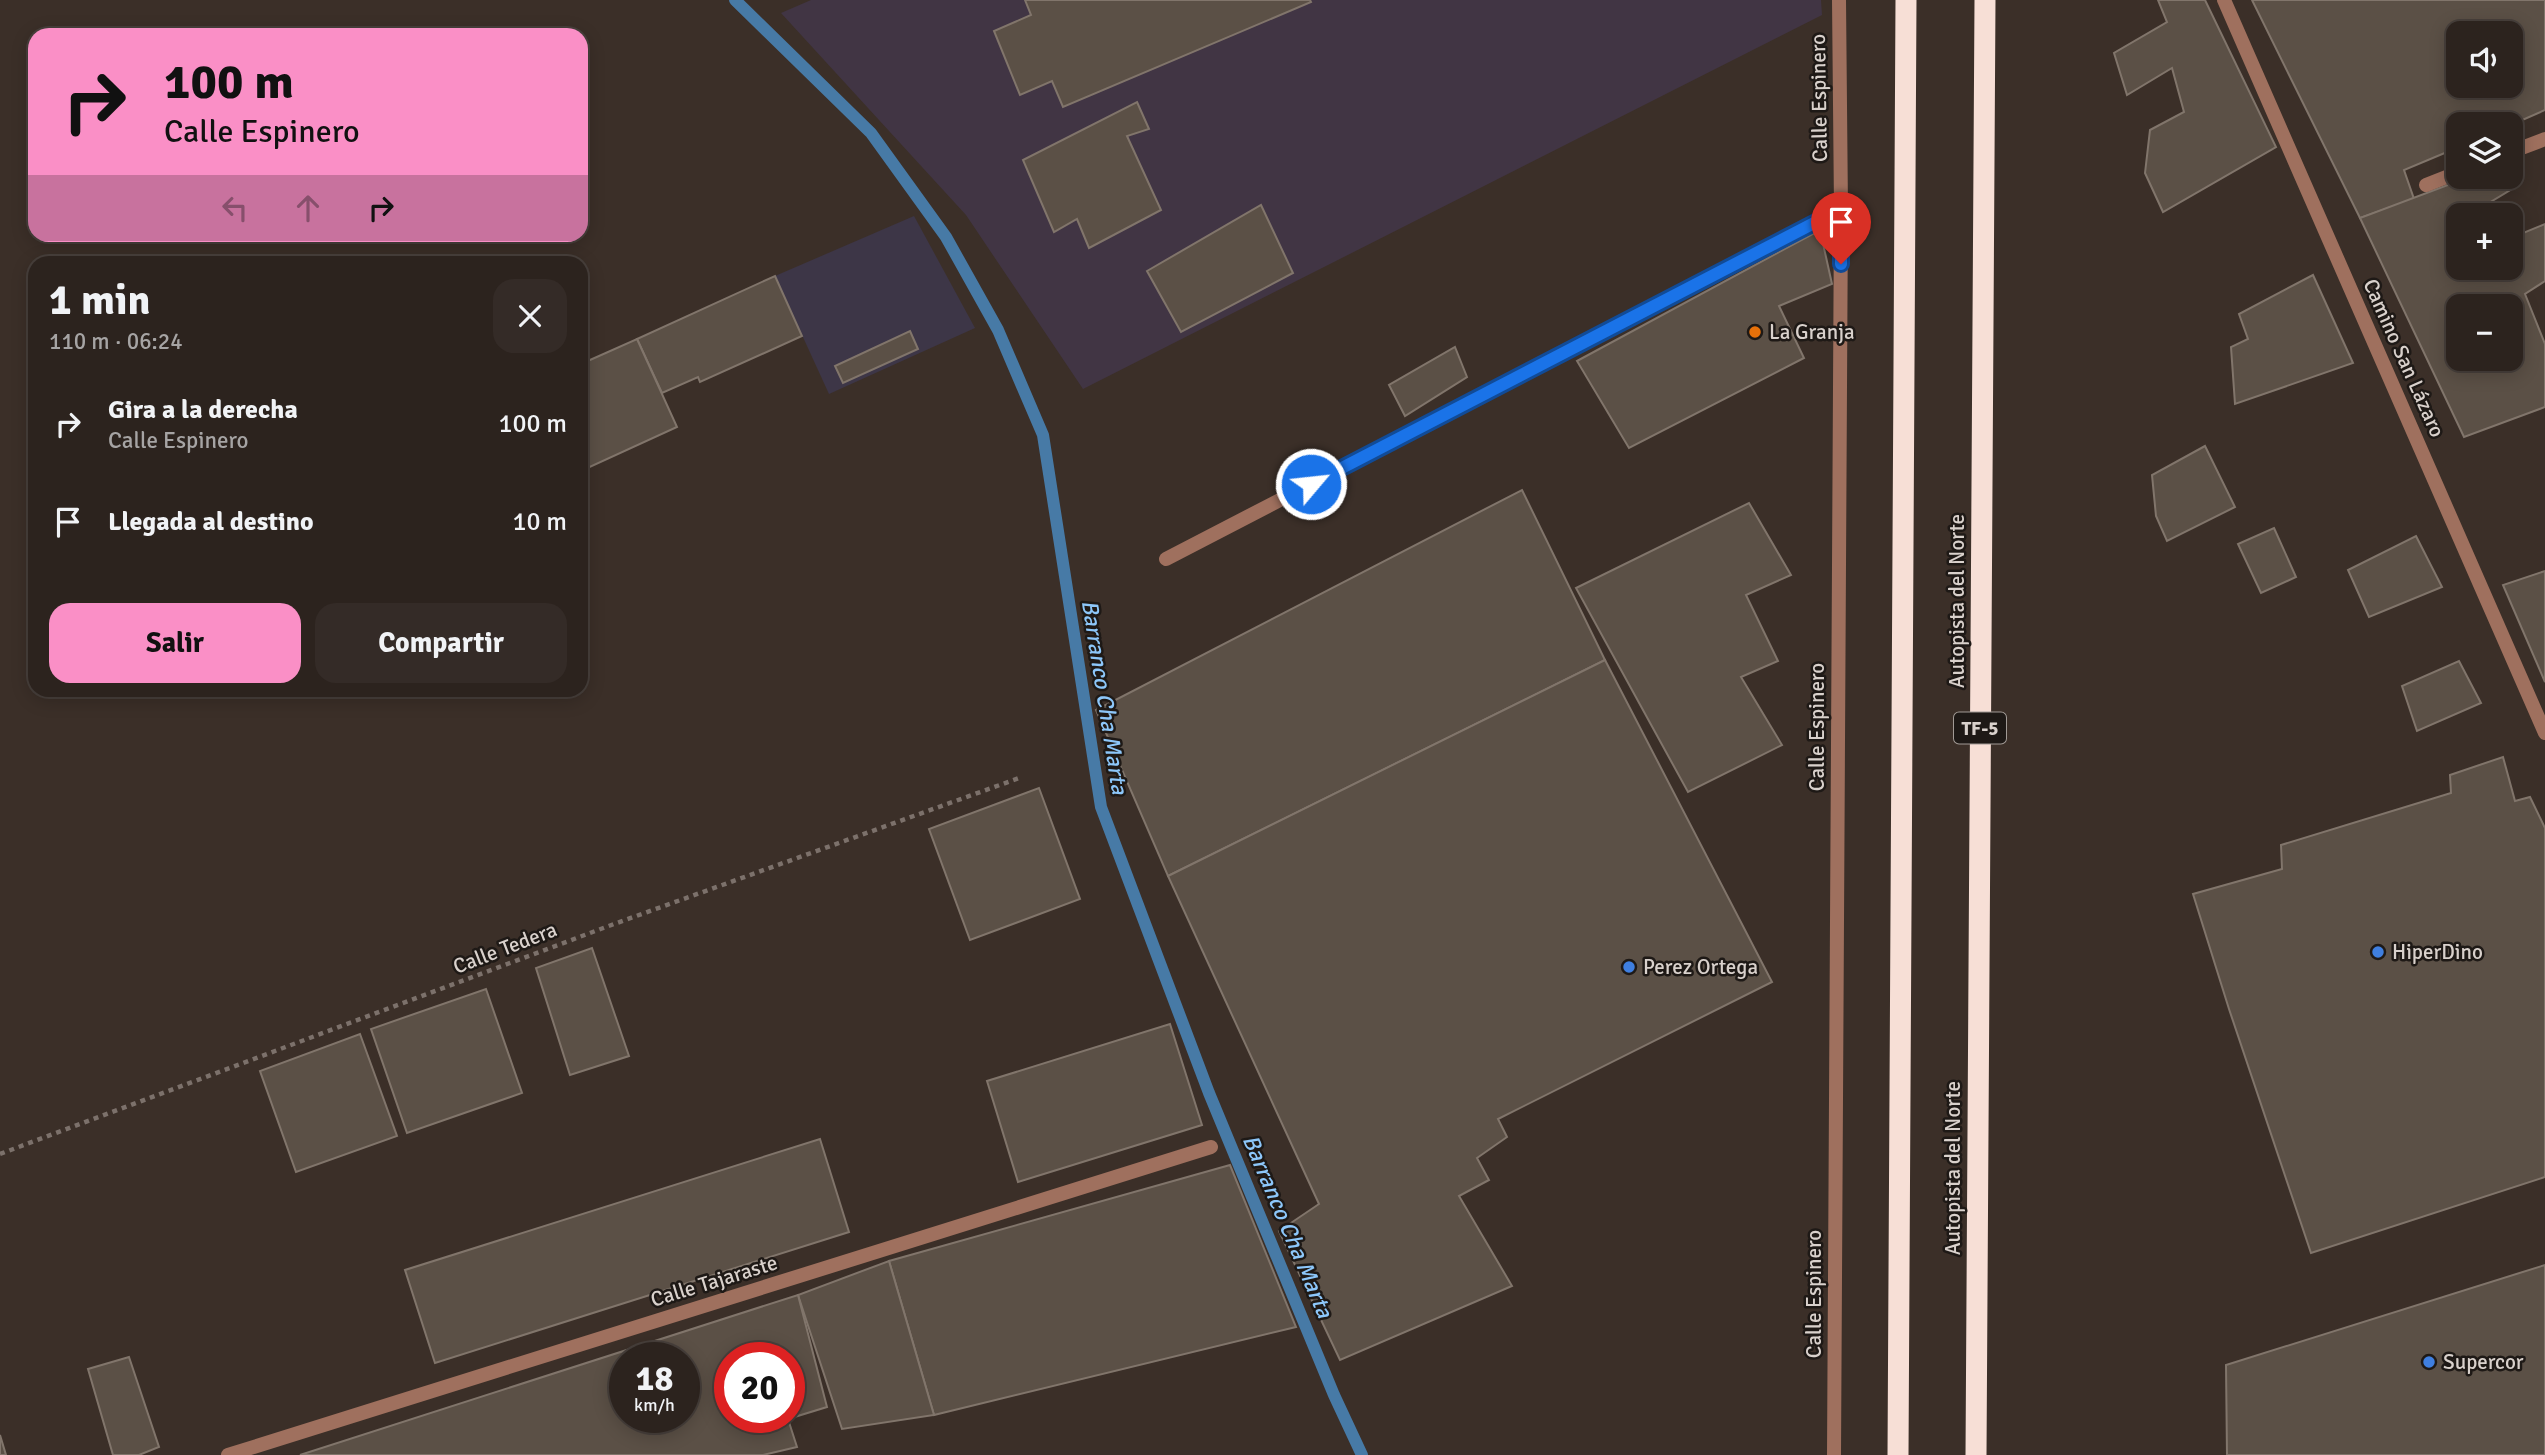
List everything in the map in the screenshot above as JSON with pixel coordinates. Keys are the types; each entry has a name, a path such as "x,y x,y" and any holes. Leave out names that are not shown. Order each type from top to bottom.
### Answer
{"highway":[{"path":"1898,1455 1906,0"},
{"name":"Autopista del Norte","path":"1976,1455 1985,0"}],"street":[{"name":"Calle Espinero","path":"1833,1455 1841,209 1839,0"},
{"name":"Camino San Lázaro","path":"2224,0 2545,733"},
{"path":"2523,147 2545,139"},
{"path":"2426,185 2446,177"},
{"path":"1166,559 1841,209"},
{"name":"Calle Tajaraste","path":"228,1455 1211,1147"}],"path":[{"name":"Calle Tedera","path":"0,1154 614,924 1022,778"}],"shaded area":[{"path":"811,0 1821,0 1822,15 1083,389 966,215 781,13"},
{"path":"914,216 975,328 829,394 775,276"}],"building":[{"path":"1025,0 1311,2 1063,107 1052,81 1020,95 994,31 1031,15"},
{"path":"2158,0 2205,0 2276,147 2163,212 2145,173 2150,130 2184,112 2172,68 2127,95 2114,53 2167,22"},
{"path":"2252,0 2545,0 2545,110 2523,120 2523,112 2446,112 2446,152 2404,170 2414,199 2360,218"},
{"path":"1137,102 1149,129 1127,136 1161,210 1089,248 1077,219 1054,232 1023,160"},
{"path":"2446,186 2446,189 2512,189 2489,203 2446,203 2446,280 2523,280 2523,233 2545,224 2545,281 2525,294 2545,344 2545,407 2464,437 2360,218"},
{"path":"1261,205 1293,273 1181,332 1147,271"},
{"path":"1820,230 1832,284 1779,306 1804,358 1629,448 1577,361"},
{"path":"2313,275 2353,363 2235,404 2231,347 2248,339 2239,314"},
{"path":"775,276 802,336 700,382 698,377 662,393 637,339"},
{"path":"910,331 918,349 843,383 835,366"},
{"path":"637,339 677,427 588,468 588,361"},
{"path":"1455,347 1467,377 1405,416 1389,385"},
{"path":"2205,446 2235,507 2167,541 2156,516 2152,475"},
{"path":"1522,490 1605,660 1168,876 1096,710"},
{"path":"1749,503 1791,575 1746,595 1778,661 1741,677 1782,745 1688,792 1576,588"},
{"path":"2274,528 2296,577 2261,593 2238,544"},
{"path":"2416,536 2442,587 2369,617 2348,570"},
{"path":"2545,571 2545,682 2503,585"},
{"path":"1605,660 1772,982 1498,1119 1507,1137 1477,1158 1489,1180 1459,1196 1512,1286 1340,1360 1279,1231 1319,1204 1168,876"},
{"path":"2459,661 2481,703 2417,731 2402,686"},
{"name":"HiperDino","path":"2503,757 2515,801 2530,797 2545,828 2545,1177 2311,1253 2193,894 2282,869 2281,845 2451,793 2450,775"},
{"path":"1039,788 1080,899 970,940 929,829"},
{"path":"592,948 629,1056 570,1075 536,968"},
{"path":"486,989 522,1093 407,1133 371,1029"},
{"path":"1170,1024 1202,1125 1018,1182 987,1081"},
{"path":"360,1034 397,1136 296,1172 260,1071"},
{"path":"820,1139 849,1232 435,1363 405,1270"},
{"path":"1230,1165 1296,1327 934,1415 889,1261"},
{"path":"889,1261 934,1415 842,1429 798,1295"},
{"path":"2545,1265 2545,1455 2227,1455 2226,1365"},
{"path":"798,1295 827,1407 805,1414 805,1342 714,1342 714,1433 792,1433 797,1447 763,1455 300,1455 609,1356 609,1433 700,1433 700,1342 652,1342"},
{"path":"129,1357 159,1447 139,1455 113,1455 88,1369"},
{"path":"0,1435 6,1455 0,1455"}],"waterway":[{"name":"Barranco Cha Marta","path":"735,0 871,133 946,237 998,330 1043,435 1101,807 1209,1093 1334,1395 1362,1455"}],"place":[{"name":"La Granja","path":"1755,332"},
{"name":"HiperDino","path":"2378,952"},
{"name":"Perez Ortega","path":"1629,967"},
{"name":"Supercor","path":"2429,1362"}],"route":[{"path":"1311,484 1841,209 1841,264"}]}
